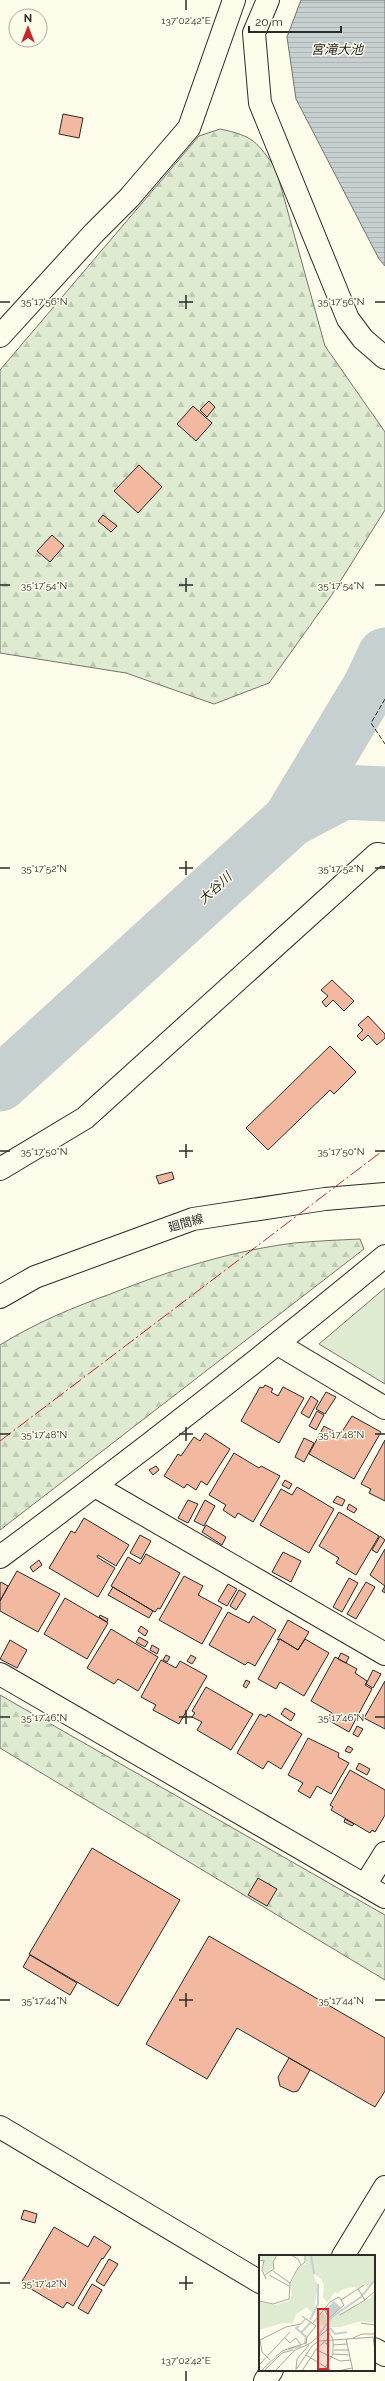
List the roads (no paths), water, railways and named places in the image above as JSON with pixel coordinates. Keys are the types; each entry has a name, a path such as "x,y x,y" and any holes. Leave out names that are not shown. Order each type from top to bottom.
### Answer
{"street":[{"path":"0,336 94,233 129,198 190,128 234,0"},
{"path":"268,0 254,33 260,103 348,319 363,339 385,358"},
{"path":"0,1169 85,1118 377,854 385,855"},
{"name":"廻間線","path":"0,1297 35,1276 193,1219 325,1199 385,1194"},
{"path":"0,1557 95,1486 278,1344 385,1256"},
{"path":"278,1344 385,1408"},
{"path":"95,1486 385,1654"},
{"path":"0,1674 385,1897"},
{"path":"365,1885 385,1853"},
{"path":"0,2127 259,2281"},
{"path":"344,2255 385,2187"},
{"path":"375,2350 385,2355"},
{"path":"265,2381 271,2371"}],"water":[{"name":"宮滝大池","path":"301,0 385,0 385,266 379,259 296,99 287,37"}],"waterway":[{"name":"大谷川","path":"0,1084 290,820 371,685 385,655"},
{"path":"290,820 343,792 385,794"}]}
